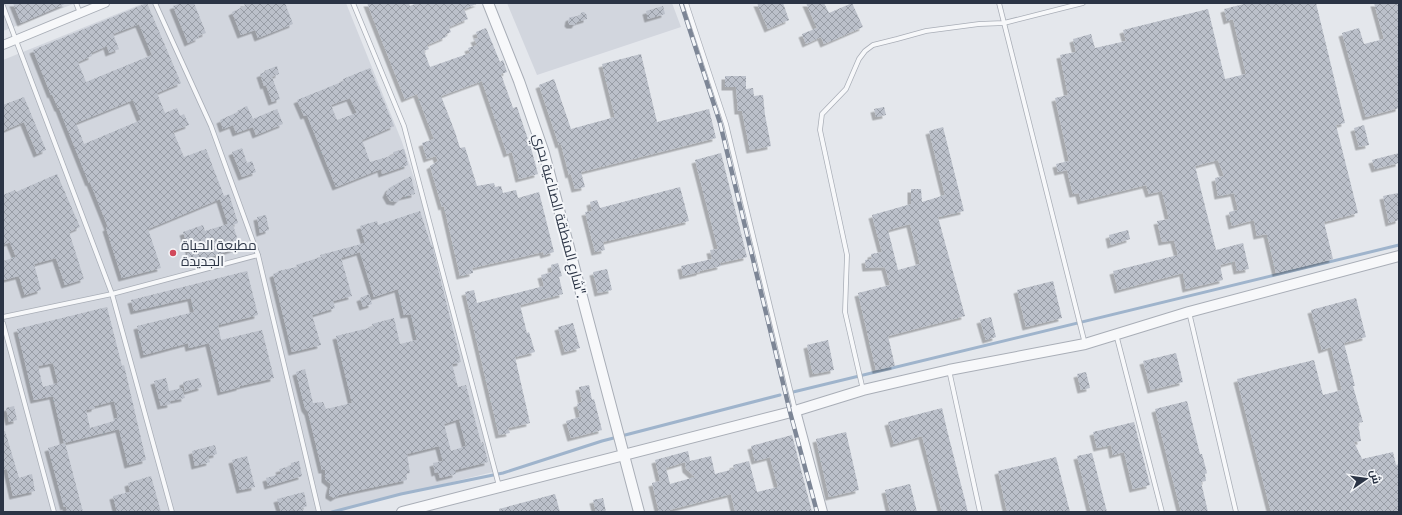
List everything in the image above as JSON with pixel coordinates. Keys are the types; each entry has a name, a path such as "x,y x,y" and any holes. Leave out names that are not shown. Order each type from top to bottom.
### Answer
{"street":[{"path":"3,45 105,3"},
{"name":"شارع المنطقة الصناعية بحري\".","path":"488,3 519,81 544,153 639,512"},
{"path":"402,512 424,509 498,482 623,455 795,410 863,390 949,370 1084,344 1189,312 1399,256"},
{"path":"795,410 822,512"}],"lane":[{"path":"76,3 80,13"},
{"path":"155,3 211,126 258,255 319,511"},
{"path":"353,3 404,126 498,482"},
{"path":"686,3 726,124 795,410"},
{"path":"999,3 1084,344"},
{"path":"863,390 845,312 847,255 820,130 822,114 846,89 859,59 865,50 873,45 926,30 979,24 1004,23 1083,3"},
{"path":"3,6 17,39 112,294 172,512"},
{"path":"3,317 112,294 258,255"},
{"path":"1189,312 1236,512"},
{"path":"3,323 54,512"},
{"path":"1116,334 1162,512"},
{"path":"949,370 980,512"}],"shaded area":[{"path":"3,3 76,3 3,31"},
{"path":"144,3 346,3 402,142 430,226 459,326 497,471 330,512 3,512 3,60"},
{"path":"507,3 672,3 681,27 537,75"}],"building":[{"path":"13,3 67,3 21,23"},
{"path":"147,3 181,83 157,93 165,113 177,108 180,116 184,114 189,125 173,131 184,157 206,149 224,196 229,194 238,223 233,225 240,247 190,264 187,254 190,253 183,232 203,225 205,231 228,224 220,199 148,229 161,268 122,278 106,228 108,227 59,108 52,94 51,95 33,50","holes":["139,24 152,55 86,82 78,62 92,56 91,53 107,46 109,53 119,49 113,34","133,100 141,120 84,144 76,123"]},
{"path":"181,3 194,3 206,33 198,36 199,38 188,43 173,6"},
{"path":"244,3 285,3 293,24 258,38 255,30 241,35 232,12 245,6"},
{"path":"367,3 409,3 410,6 417,3 479,3 464,9 468,19 449,27 451,32 445,35 446,37 427,45 429,49 424,51 430,67 470,53 468,48 477,45 474,39 478,38 476,32 486,28 500,62 503,60 507,72 501,74 513,108 517,107 538,174 519,179 512,152 507,154 482,81 441,96 460,148 465,147 477,186 494,183 495,187 501,186 503,193 516,190 518,198 539,192 554,252 544,255 543,252 472,268 473,273 460,276 444,206 442,207 430,166 438,161 436,156 427,159 422,143 434,139 417,94 405,99"},
{"path":"757,3 783,3 789,20 768,29"},
{"path":"806,3 824,3 829,13 852,3 863,27 824,44 821,37 806,44 802,34 817,28"},
{"path":"1248,3 1316,3 1345,123 1336,125 1358,213 1324,222 1333,259 1276,273 1267,234 1257,236 1254,220 1232,226 1229,212 1238,210 1234,193 1218,196 1215,178 1224,176 1218,160 1195,166 1216,250 1243,243 1249,269 1237,271 1235,261 1220,265 1223,280 1186,289 1183,273 1118,290 1113,271 1178,255 1174,240 1162,242 1157,221 1169,219 1162,191 1149,194 1146,185 1081,201 1079,193 1073,194 1067,170 1058,172 1056,164 1069,161 1055,98 1068,95 1060,55 1076,52 1073,39 1091,34 1095,48 1126,41 1123,30 1208,9 1225,79 1246,74 1233,19 1227,21 1224,9"},
{"path":"1374,3 1399,3 1399,108 1366,117 1342,33 1359,28 1364,44 1384,39"},
{"path":"663,6 665,14 648,19 646,11"},
{"path":"582,12 587,15 587,19 577,22 575,25 570,25 568,23 569,18 579,16"},
{"path":"641,54 657,122 709,109 716,138 581,172 585,187 575,189 571,174 569,175 561,144 559,145 539,85 554,79 571,129 615,117 602,64"},
{"path":"277,66 279,74 272,77 280,99 272,102 260,74"},
{"path":"370,68 394,126 362,140 370,162 394,155 393,152 404,149 408,165 382,174 381,169 336,187 307,115 304,116 297,100 344,81 343,79","holes":["350,98 357,113 337,120 331,105"]},
{"path":"725,76 746,76 746,89 753,88 754,96 763,95 771,146 750,150 742,111 738,111 736,87 725,87"},
{"path":"24,97 46,150 37,154 24,122 3,131 3,105"},
{"path":"247,106 253,119 277,109 283,124 256,135 253,127 236,133 233,125 223,129 220,120"},
{"path":"884,107 886,115 876,117 874,109"},
{"path":"1364,125 1369,145 1359,147 1354,128"},
{"path":"943,127 964,211 938,217 965,316 888,336 895,366 876,370 858,293 890,285 885,267 866,268 865,260 872,259 871,254 882,252 872,215 911,204 911,189 921,189 922,202 945,195 929,131","holes":["910,224 920,264 898,270 888,230"]},
{"path":"242,148 247,163 252,161 256,172 242,177 232,152"},
{"path":"721,153 747,257 720,263 721,266 683,276 681,266 712,259 710,250 718,249 695,160"},
{"path":"1399,153 1399,163 1375,169 1372,160"},
{"path":"57,174 80,227 69,232 84,279 65,285 56,258 34,264 41,290 25,295 19,276 3,280 3,261 16,257 10,242 3,245 3,195 15,190 16,192"},
{"path":"411,176 415,194 402,197 397,202 390,201 386,194 389,188"},
{"path":"680,187 689,221 603,242 605,250 595,252 585,212 592,211 590,202 597,200 600,208"},
{"path":"1398,193 1399,220 1389,223 1383,196"},
{"path":"420,211 432,245 461,362 452,364 458,387 466,385 481,443 483,442 488,462 455,470 456,474 440,478 438,472 435,473 433,463 443,461 439,446 407,454 410,473 406,474 407,480 339,495 334,498 329,495 331,484 325,479 325,470 322,470 308,412 305,408 296,372 305,369 313,403 323,402 326,409 352,403 336,336 373,327 372,324 394,318 400,344 417,340 411,314 404,315 398,289 374,297 360,252 341,258 352,296 333,301 335,308 312,315 321,345 292,352 273,274 278,271 297,267 296,265 321,257 320,255 365,243 360,226 377,221 378,225","holes":["459,419 466,446 451,451 444,424"]},
{"path":"266,215 269,230 260,233 257,217"},
{"path":"1128,230 1130,239 1111,245 1109,235"},
{"path":"558,263 562,276 559,277 563,294 520,305 527,333 529,332 535,352 515,357 530,423 508,428 510,433 499,435 465,292 474,290 477,303 544,286 541,275 552,272 551,265"},
{"path":"607,269 612,290 598,293 593,272"},
{"path":"247,271 258,315 218,325 221,340 262,330 274,378 221,392 209,343 189,348 188,343 144,355 137,326 194,312 191,298 134,311 131,300"},
{"path":"1053,281 1062,318 1026,327 1017,290"},
{"path":"369,294 372,304 363,307 360,298"},
{"path":"1356,298 1366,337 1344,343 1355,386 1353,386 1363,422 1358,423 1361,441 1354,442 1362,459 1393,452 1396,465 1399,464 1399,512 1271,512 1237,379 1314,360 1323,395 1342,390 1331,347 1322,350 1311,310"},
{"path":"107,307 122,366 124,365 146,460 128,465 119,429 64,443 53,396 34,400 17,329","holes":["53,363 58,383 43,387 38,366","114,401 118,418 114,419 114,421 90,428 86,410"]},
{"path":"991,317 996,337 986,340 980,320"},
{"path":"573,323 580,348 565,352 558,327"},
{"path":"828,340 834,370 813,374 807,345"},
{"path":"1176,353 1183,382 1151,390 1143,361"},
{"path":"1086,372 1090,388 1081,390 1077,374"},
{"path":"166,378 169,391 182,388 185,398 170,401 171,404 161,406 154,381"},
{"path":"199,378 202,387 185,392 183,382"},
{"path":"589,385 592,400 594,399 602,430 571,438 566,421 580,417 577,404 582,402 579,387"},
{"path":"1187,401 1200,454 1202,454 1207,473 1205,474 1206,481 1201,482 1208,512 1181,512 1155,409"},
{"path":"14,406 17,420 9,422 6,408"},
{"path":"942,408 968,512 942,512 922,436 894,444 888,422"},
{"path":"1134,422 1150,485 1133,489 1124,452 1113,455 1111,445 1097,448 1093,432"},
{"path":"3,431 5,431 19,478 32,474 35,491 13,496 7,469 3,470"},
{"path":"846,432 859,490 829,497 816,439"},
{"path":"792,435 812,512 735,512 731,494 669,510 670,512 659,512 652,483 660,481 655,460 688,451 690,461 711,456 715,474 734,469 733,465 749,461 757,492 778,487 770,457 755,461 751,446","holes":["685,462 686,469 695,477 670,484 666,468"]},
{"path":"65,443 83,512 67,512 66,506 64,507 48,448"},
{"path":"215,445 217,454 208,456 210,462 195,466 192,451"},
{"path":"1092,453 1107,512 1091,512 1077,456"},
{"path":"247,456 255,487 240,490 232,460"},
{"path":"1056,457 1070,512 1007,512 998,471"},
{"path":"299,461 302,476 268,486 266,478 281,474 279,469 291,466 291,463"},
{"path":"151,476 161,512 117,512 113,496 130,492 128,483"},
{"path":"910,484 917,512 890,512 885,490"},
{"path":"304,492 307,506 302,508 303,512 295,512 294,510 281,512 277,499"},
{"path":"555,494 560,512 499,512 499,509"},
{"path":"603,498 606,512 596,512 593,500"}],"waterway":[{"path":"789,393 1399,245"},
{"path":"332,512 401,494 503,473 602,441 780,395"}],"railway":[{"path":"681,3 720,123 790,412 817,512"}],"place":[{"name":"مطبعة الحياة الجديدة","path":"173,253"}]}
